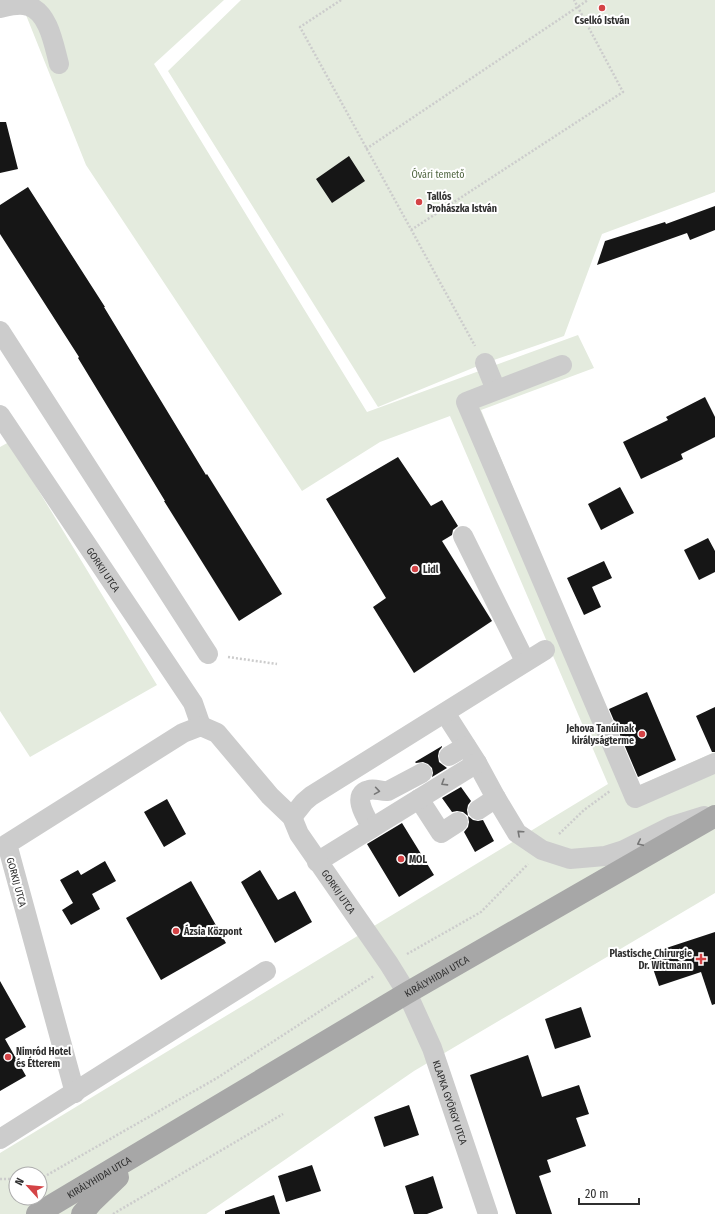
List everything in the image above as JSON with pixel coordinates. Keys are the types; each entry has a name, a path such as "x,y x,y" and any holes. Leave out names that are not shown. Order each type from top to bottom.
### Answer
{"main road":[{"name":"KIRÁLYHIDAI UTCA","path":"37,1214 406,993 715,816"},
{"name":"KIRÁLYHIDAI UTCA","path":"82,1214 107,1187 160,1141"}],"street":[{"path":"0,8 27,5 39,12 45,19 59,64"},
{"path":"0,331 208,654"},
{"path":"485,363 496,390"},
{"path":"562,365 466,402 632,789 715,763"},
{"name":"GORKIJ UTCA","path":"0,415 193,703 201,726"},
{"path":"464,536 525,662"},
{"path":"292,817 311,796 544,650"},
{"path":"445,713 477,763 517,833 542,850 570,859 605,856 624,850 672,826 715,812"},
{"name":"GORKIJ UTCA","path":"75,1093 7,844 183,733 201,726 217,733 270,796 292,817 299,834 317,862 389,964 406,993"},
{"path":"449,756 466,746"},
{"path":"317,862 477,763"},
{"path":"372,828 361,808 360,799 364,792 371,789 384,792 388,791 422,773"},
{"path":"478,810 496,798"},
{"path":"419,799 441,832 458,822"},
{"path":"0,1139 266,971"},
{"name":"KLAPKA GYÖRGY UTCA","path":"406,993 432,1048 488,1214"}],"path":[{"path":"341,0 300,27 485,363"},
{"path":"412,230 623,92 574,0"},
{"path":"366,149 588,0"},
{"path":"208,654 276,664"},
{"path":"48,1174 217,1078 371,978 389,964 481,912 584,810 608,792 632,789"},
{"path":"113,1214 283,1114"}],"green space":[{"path":"20,0 224,0 154,64 367,412 578,335 594,368 481,410 636,787 715,752 715,893 414,1071 206,1214 0,1214 0,1153 608,784 450,416 380,442 302,491 86,165"},
{"name":"Óvári temető","path":"241,0 715,0 715,192 602,234 564,336 485,363 378,407 168,71"},
{"path":"9,442 157,685 30,757 0,711 0,447"}],"building":[{"path":"0,122 6,122 18,169 0,173"},
{"path":"349,156 365,181 332,203 316,179"},
{"path":"28,187 105,307 206,475 207,474 282,594 239,621 164,501 78,358 79,357 0,234 0,205"},
{"path":"715,206 715,230 690,240 687,233 597,265 605,241 665,222 666,224"},
{"path":"705,397 715,417 715,437 681,454 683,459 641,479 623,442 668,420 666,417"},
{"name":"Lidl","path":"398,457 431,506 442,500 458,526 453,530 452,535 442,541 492,621 414,673 373,607 386,598 326,499"},
{"path":"620,487 634,513 601,530 588,504"},
{"path":"708,538 715,551 715,572 699,580 684,550"},
{"path":"604,561 612,578 592,587 601,607 584,615 567,578"},
{"name":"Jehova Tanúinak királyságterme","path":"647,692 676,760 638,777 609,709"},
{"path":"715,707 715,752 712,752 696,716"},
{"path":"442,746 438,756 439,762 447,768 432,777 432,768 428,764 423,762 415,762"},
{"path":"461,787 471,801 467,810 468,816 463,812 452,812 442,798"},
{"path":"167,799 186,834 164,847 144,812"},
{"path":"468,816 473,820 483,820 494,841 475,852 464,832 468,827"},
{"name":"MOL","path":"402,823 434,875 399,897 367,844"},
{"path":"105,861 116,881 92,894 100,909 71,925 62,910 73,903 60,880 78,870 81,875"},
{"path":"260,870 278,900 295,891 312,922 275,943 241,882"},
{"name":"Ázsia Központ","path":"191,881 226,943 161,980 126,918"},
{"path":"715,932 715,1004 712,1005 701,972 659,986 648,954"},
{"name":"Nimród Hotel és Étterem","path":"0,981 26,1027 5,1039 26,1076 0,1091"},
{"path":"581,1007 591,1037 555,1049 545,1019"},
{"path":"528,1055 542,1097 579,1085 589,1114 576,1118 586,1146 547,1160 551,1172 539,1176 552,1214 516,1214 470,1075"},
{"path":"409,1105 419,1135 384,1147 374,1117"},
{"path":"312,1165 321,1191 286,1202 278,1176"},
{"path":"433,1176 443,1208 427,1214 414,1214 405,1186"},
{"path":"274,1195 280,1214 225,1214 225,1211"}],"place":[{"name":"Cselkó István","path":"602,8"},
{"name":"Tallós Prohászka István","path":"419,202"},
{"name":"Lidl","path":"415,569"},
{"name":"Jehova Tanúinak királyságterme","path":"642,734"},
{"name":"MOL","path":"401,859"},
{"name":"Ázsia Központ","path":"176,931"},
{"name":"Plastische Chirurgie Dr. Wittmann","path":"701,959"},
{"name":"Nimród Hotel és Étterem","path":"8,1057"}]}
